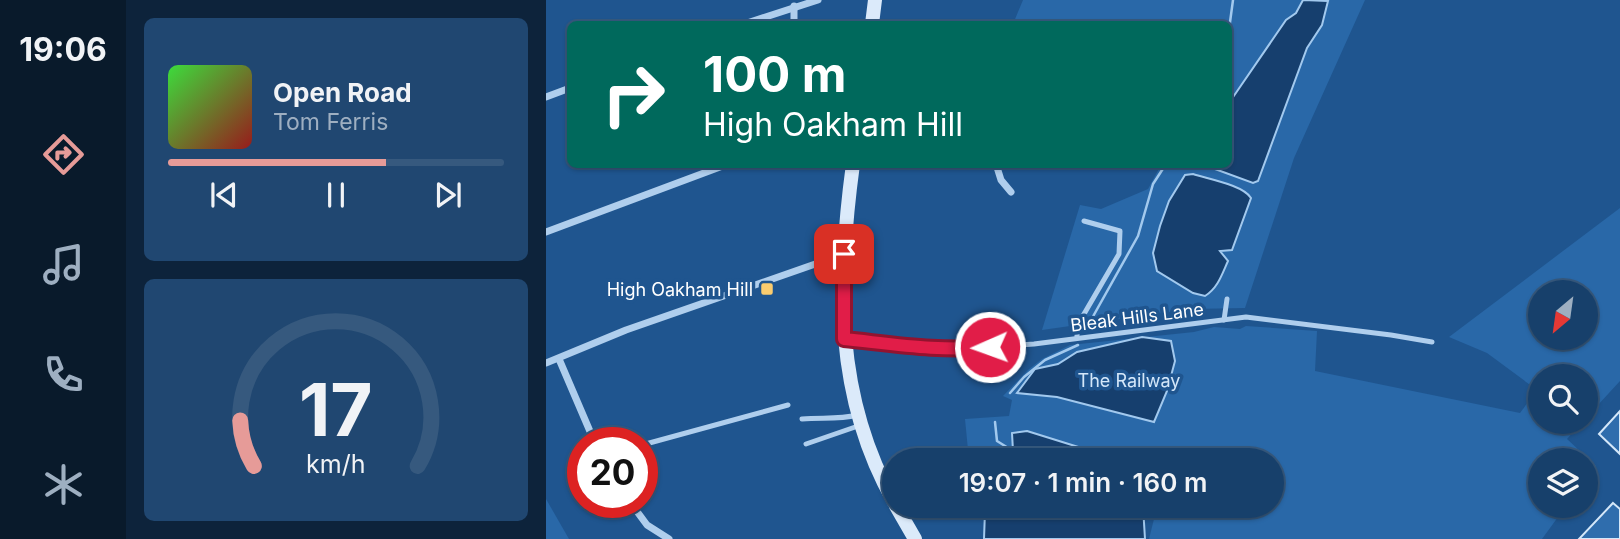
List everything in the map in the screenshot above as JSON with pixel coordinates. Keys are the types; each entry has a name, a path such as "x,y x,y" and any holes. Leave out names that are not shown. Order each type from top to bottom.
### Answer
{"street":[{"path":"752,21 818,0"},
{"path":"872,21 875,0"},
{"path":"794,6 794,21"},
{"path":"546,97 567,89"},
{"path":"546,232 718,168"},
{"path":"853,168 844,254 844,339 859,420 882,477"},
{"path":"997,168 1001,180 1011,192"},
{"path":"546,363 626,330 844,254"},
{"path":"559,359 588,427"},
{"path":"642,518 647,525 669,539"},
{"path":"903,518 915,539"}],"lane":[{"path":"1077,337 1077,326 1119,254 1120,232 1084,222"},
{"path":"1224,320 1227,299"},
{"name":"Bleak Hills Lane","path":"844,339 919,348 968,349 1246,317 1432,342"},
{"path":"658,441 788,405"},
{"path":"802,419 823,417 859,420"},
{"path":"806,444 859,420"}],"green space":[{"path":"1023,0 1365,0 1294,158 1245,308 1190,309 1042,330 1080,205 1101,209 1148,189 1159,168 1232,168 1232,21 1014,21"},
{"path":"1620,208 1620,381 1598,405 1598,364 1528,364 1528,383 1487,353 1449,337"},
{"path":"1246,326 1317,331 1315,371 1520,413 1528,402 1528,434 1571,434 1567,439 1577,448 1528,448 1528,518 1557,518 1542,539 1149,539 1154,518 1284,518 1284,448 1082,448 1027,431 1012,434 1013,448 968,448 965,419 1009,416 1012,400 1003,396 1042,359 1070,345 1194,332 1214,327 1240,329"},
{"path":"546,499 569,539 546,539"}],"shaded area":[{"path":"1303,0 1328,1 1322,25 1307,48 1258,181 1253,183 1212,168 1232,168 1232,99 1286,20 1296,13"},
{"path":"1193,174 1241,189 1251,198 1232,250 1220,251 1228,261 1222,276 1205,296 1193,293 1157,271 1153,253 1169,201 1185,175"},
{"name":"The Railway","path":"1142,337 1171,341 1175,361 1167,391 1154,422 1057,397 1017,393 1035,369 1058,364 1077,352"},
{"path":"1027,431 1082,448 1013,448 1012,433"},
{"path":"985,518 1144,518 1145,539 984,539"}],"building":[{"path":"1620,411 1620,454 1599,434"},
{"path":"1613,503 1620,509 1620,539 1579,539"}],"waterway":[{"path":"1230,21 1233,0"},
{"path":"1086,329 1138,236 1153,184 1163,168"},
{"path":"1010,393 1045,360 1078,345"},
{"path":"995,422 997,441 1008,448"}],"place":[{"name":"High Oakham Hill","path":"767,289"}],"route":[{"path":"844,254 844,339 919,348 990,347"}]}
